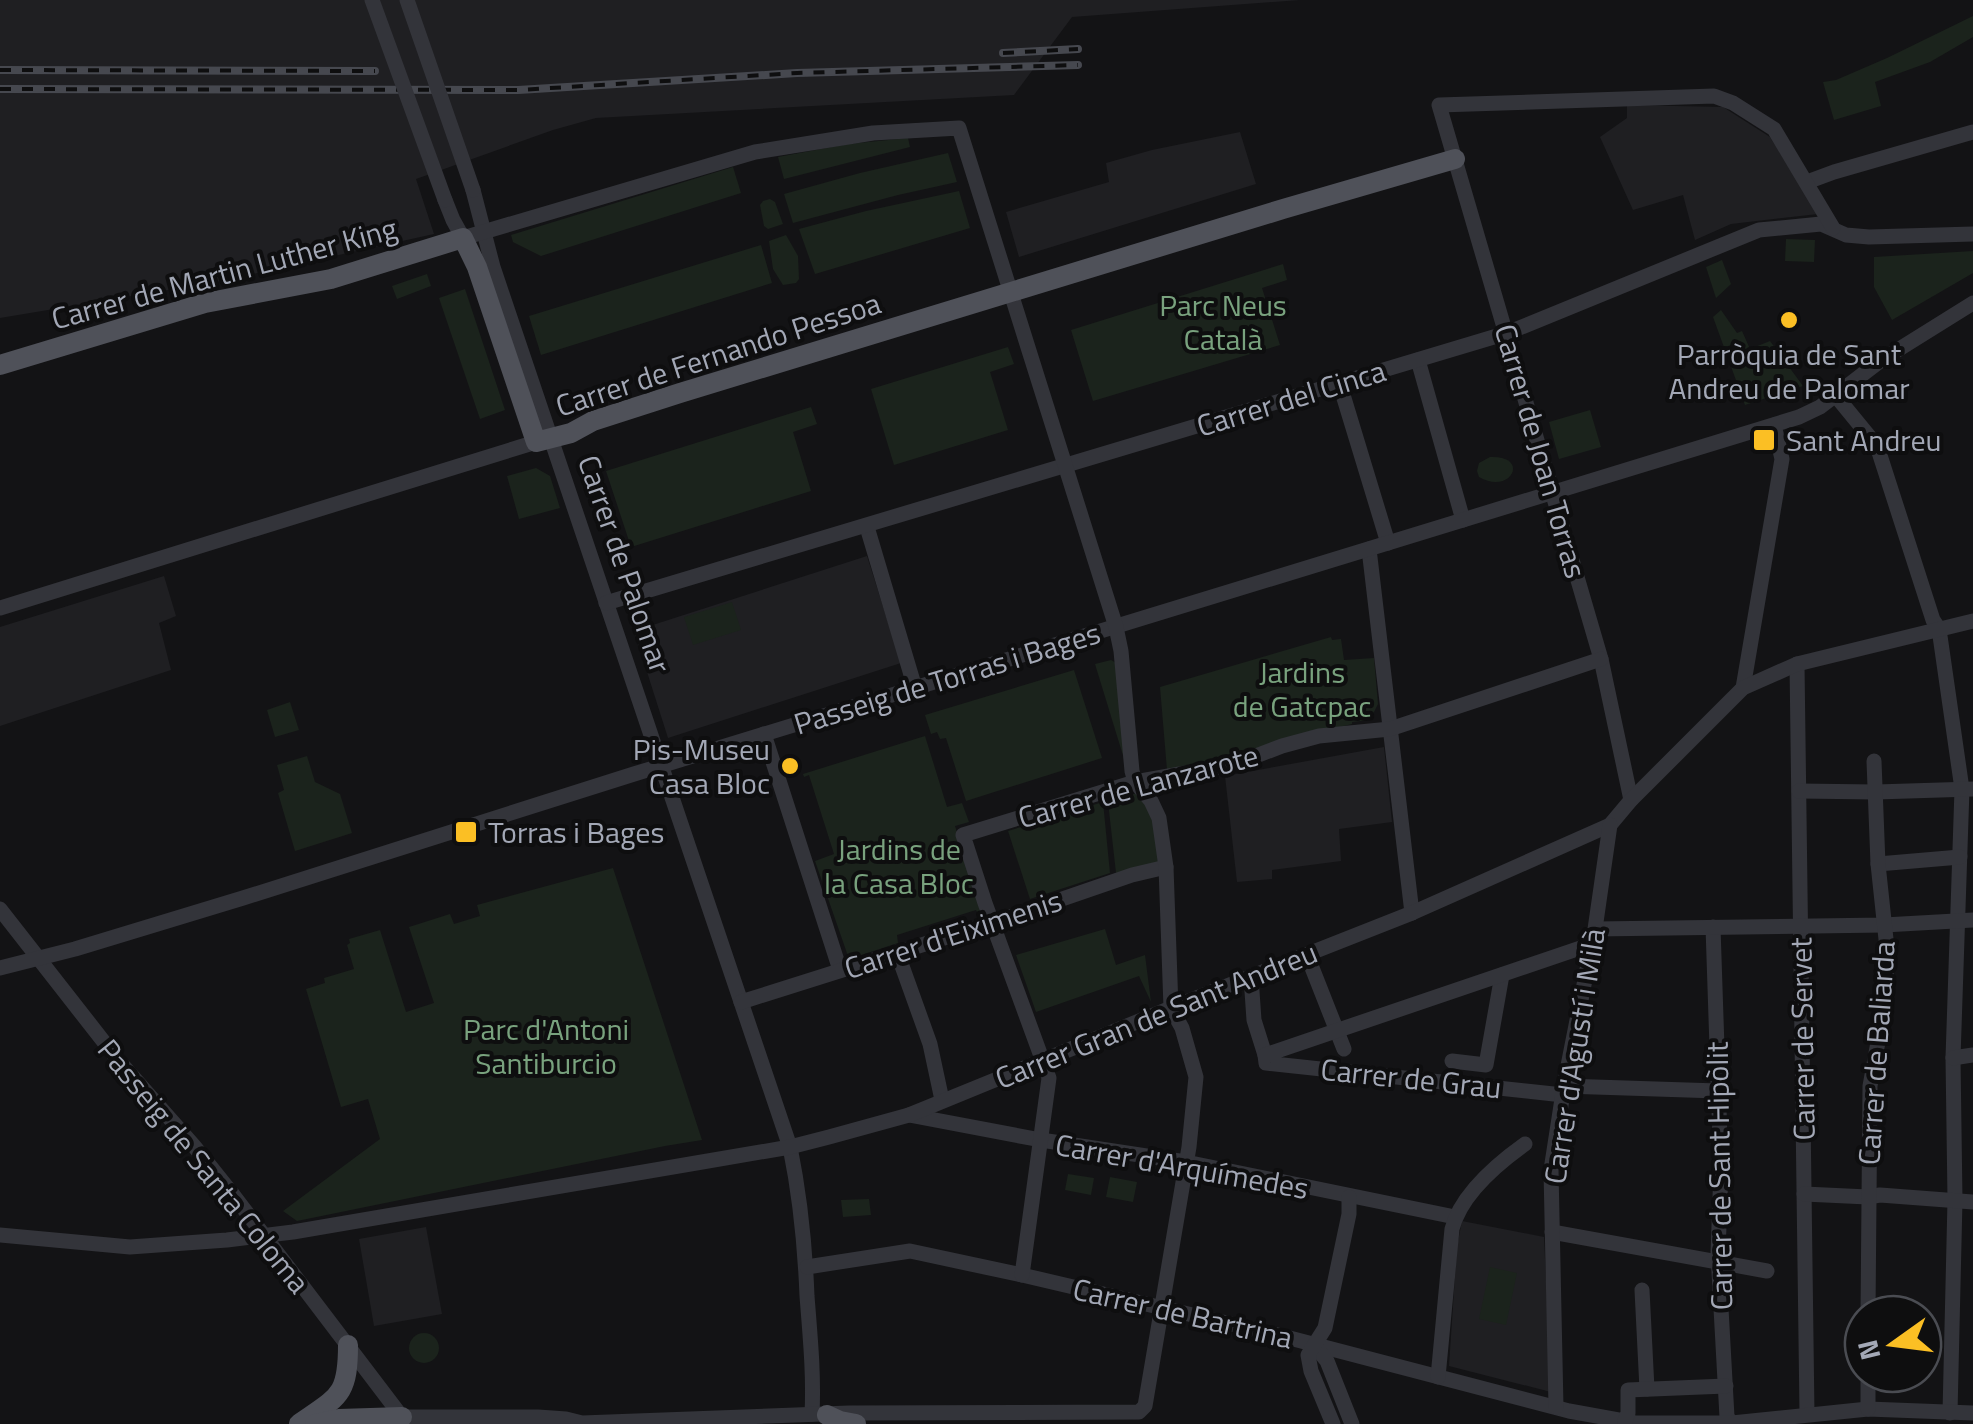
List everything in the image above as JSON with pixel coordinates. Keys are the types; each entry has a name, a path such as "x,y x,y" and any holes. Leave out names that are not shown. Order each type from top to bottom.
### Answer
{"main road":[{"name":"Carrer de Fernando Pessoa","path":"544,441 572,433 593,421 1455,159"},
{"name":"Carrer de Martin Luther King","path":"0,365 215,300 331,280 463,238"},
{"name":"Carrer de Palomar","path":"463,238 544,441"},
{"path":"299,1424 341,1392 348,1376 348,1345"},
{"path":"819,1415 856,1424"},
{"path":"315,1424 339,1419 411,1419"}],"street":[{"name":"Carrer de Palomar","path":"372,0 452,220 463,238"},
{"name":"Carrer de Palomar","path":"407,0 473,190 544,441 606,602 790,1147 807,1267 819,1415"},
{"name":"Carrer de Joan Torras","path":"1631,800 1601,659 1439,105 1714,96 1774,129 1807,182"},
{"path":"411,1419 548,1417 583,1424 849,1413 1134,1414 1145,1406 1186,1162 1196,1077 1182,1028 1171,1008 1166,866 1159,818 1132,771 1116,626 959,128 873,133 755,152 463,238"},
{"path":"1833,228 1807,182 1973,132"},
{"name":"Carrer del Cinca","path":"606,602 1507,333 1759,230 1822,224 1846,235 1869,238 1973,234"},
{"name":"Passeig de Torras i Bages","path":"0,968 243,898 1810,413 1880,361 1973,303"},
{"path":"1418,360 1464,520"},
{"path":"1340,384 1388,543"},
{"path":"1836,396 1877,446 1933,620 1940,628 1967,789 1960,857 1966,921 1953,1058 1955,1200 1950,1413"},
{"path":"1743,688 1782,458 1774,425"},
{"name":"Carrer de Fernando Pessoa","path":"0,608 544,441"},
{"path":"866,526 916,688"},
{"path":"1369,549 1412,914"},
{"name":"Carrer Gran de Sant Andreu","path":"0,1234 130,1247 263,1236 790,1147 908,1115 1412,914 1610,825 1743,688 1797,664 1973,621"},
{"name":"Carrer de Lanzarote","path":"992,922 963,835 1135,782 1235,764 1319,736 1390,728 1601,659"},
{"name":"Carrer de Servet","path":"1797,664 1806,1414"},
{"path":"764,734 840,970"},
{"name":"Carrer de Baliarda","path":"1868,1294 1870,1086 1888,958 1878,864 1874,761"},
{"path":"1799,791 1967,789"},
{"name":"Carrer d'Agustí i Milà","path":"1556,1408 1551,1170 1610,825"},
{"path":"1878,864 1960,857"},
{"name":"Carrer d'Eiximenis","path":"741,1002 1166,866"},
{"name":"Passeig de Santa Coloma","path":"0,909 411,1419"},
{"name":"Carrer de Grau","path":"1718,1090 1563,1090 1266,1063 1265,1055 1502,975 1593,936 1800,924 1966,921"},
{"path":"992,922 1050,1078 1022,1275"},
{"name":"Carrer de Sant Hipòlit","path":"1713,928 1721,1169 1718,1262 1727,1417 1732,1423"},
{"path":"897,952 930,1044 942,1100"},
{"path":"1307,955 1344,1048"},
{"path":"1452,1061 1486,1065 1502,975"},
{"path":"1251,977 1254,1020 1265,1055"},
{"path":"1953,1058 1973,1055"},
{"path":"1953,1110 1973,1106"},
{"name":"Carrer d'Arquímedes","path":"908,1115 1186,1162 1455,1217"},
{"path":"1438,1377 1455,1217 1491,1172 1525,1144"},
{"path":"1804,1194 1973,1202"},
{"path":"1333,1424 1308,1355 1325,1328 1350,1197"},
{"path":"1552,1232 1766,1271"},
{"name":"Carrer de Bartrina","path":"807,1267 910,1252 1314,1344 1556,1408 1624,1421 1732,1423 1868,1409 1973,1413"},
{"path":"1642,1290 1647,1389"},
{"path":"1314,1344 1327,1361 1352,1424"},
{"path":"1624,1421 1628,1390 1726,1386"},
{"path":"1868,1394 1868,1409"}],"shaded area":[{"path":"0,0 1300,0 1072,17 1014,95 596,118 416,179 434,234 216,282 0,318"},
{"path":"1627,105 1723,107 1770,137 1818,214 1731,224 1695,240 1683,195 1633,210 1600,137 1627,118"},
{"path":"1240,132 1256,184 1019,257 1006,212 1109,182 1106,163"},
{"path":"867,556 901,663 668,738 634,631"},
{"path":"164,576 176,616 159,623 171,670 0,726 0,627"},
{"path":"1384,747 1392,822 1339,829 1341,861 1272,870 1272,879 1237,882 1225,776"},
{"path":"1462,1221 1544,1237 1551,1392 1449,1366"},
{"path":"426,1227 442,1314 374,1326 359,1239"}],"green space":[{"path":"1973,16 1973,37 1930,62 1875,82 1881,106 1834,120 1823,82 1887,58"},
{"path":"908,138 910,147 784,179 778,157 848,144"},
{"path":"948,153 957,182 793,223 784,194"},
{"path":"733,167 741,193 541,256 513,242 511,235"},
{"path":"959,191 970,228 815,274 799,229"},
{"path":"770,199 775,202 783,224 768,229 760,205"},
{"path":"786,235 798,256 799,279 783,285 773,269 769,241"},
{"path":"1786,239 1815,240 1814,262 1785,261"},
{"path":"761,245 772,283 541,355 529,316"},
{"path":"1973,251 1973,273 1892,320 1874,287 1874,257"},
{"path":"1722,260 1731,284 1716,298 1706,267"},
{"name":"Parc Neus Català","path":"1283,264 1287,280 1262,288 1280,345 1093,401 1071,330"},
{"path":"427,274 431,286 397,299 392,286"},
{"path":"465,289 505,410 480,419 439,298"},
{"path":"1721,310 1737,333 1742,331 1750,349 1770,341 1803,386 1745,405 1713,317"},
{"path":"1008,347 1014,364 990,372 1008,430 894,465 871,389"},
{"path":"811,407 817,424 793,432 811,491 631,547 606,471"},
{"path":"1590,410 1601,447 1559,459 1549,422"},
{"path":"1490,457 1510,462 1512,473 1500,482 1479,477 1479,463"},
{"path":"536,468 550,476 560,508 519,519 507,476"},
{"path":"732,602 741,630 693,645 684,617"},
{"name":"Jardins de Gatcpac","path":"1331,637 1341,639 1344,660 1374,658 1378,704 1370,720 1295,738 1235,764 1167,770 1160,687"},
{"path":"1111,660 1116,663 1125,762 1095,664"},
{"path":"1074,670 1102,758 966,801 946,738 940,739 937,732 931,734 925,715"},
{"path":"290,702 299,730 275,737 267,710"},
{"name":"Jardins de la Casa Bloc","path":"925,736 947,807 962,803 969,822 955,826 984,915 979,916 976,910 897,935 898,943 849,959 815,861 834,854 809,775 803,774"},
{"path":"307,756 315,782 340,794 352,833 295,851 278,793 284,790 277,765"},
{"path":"1140,792 1152,812 1160,862 1116,873 1108,802"},
{"path":"1103,802 1110,873 1030,899 1008,831"},
{"name":"Parc d'Antoni Santiburcio","path":"613,868 702,1140 297,1221 283,1211 380,1139 368,1099 341,1107 306,989 325,983 324,978 354,969 349,939 380,930 406,1012 434,1003 409,927 450,914 454,924 480,916 477,905"},
{"path":"1105,929 1116,965 1145,955 1151,1002 1139,976 1036,1012 1016,955"},
{"path":"1068,1174 1094,1178 1091,1195 1065,1190"},
{"path":"1110,1177 1137,1182 1133,1202 1106,1197"},
{"path":"869,1199 871,1215 843,1217 841,1200"},
{"path":"1490,1267 1517,1273 1506,1325 1479,1319"},
{"path":"424,1333 438,1342 439,1348 430,1362 424,1363 410,1354 409,1348 418,1334"}],"railway":[{"path":"1003,53 1078,49"},
{"path":"0,89 518,90 797,73 1078,65"},
{"path":"0,70 375,71"}],"place":[{"name":"Parròquia de Sant Andreu de Palomar","path":"1789,320"},
{"name":"Sant Andreu","path":"1764,440"},
{"name":"Pis-Museu Casa Bloc","path":"790,766"},
{"name":"Torras i Bages","path":"466,832"}]}
